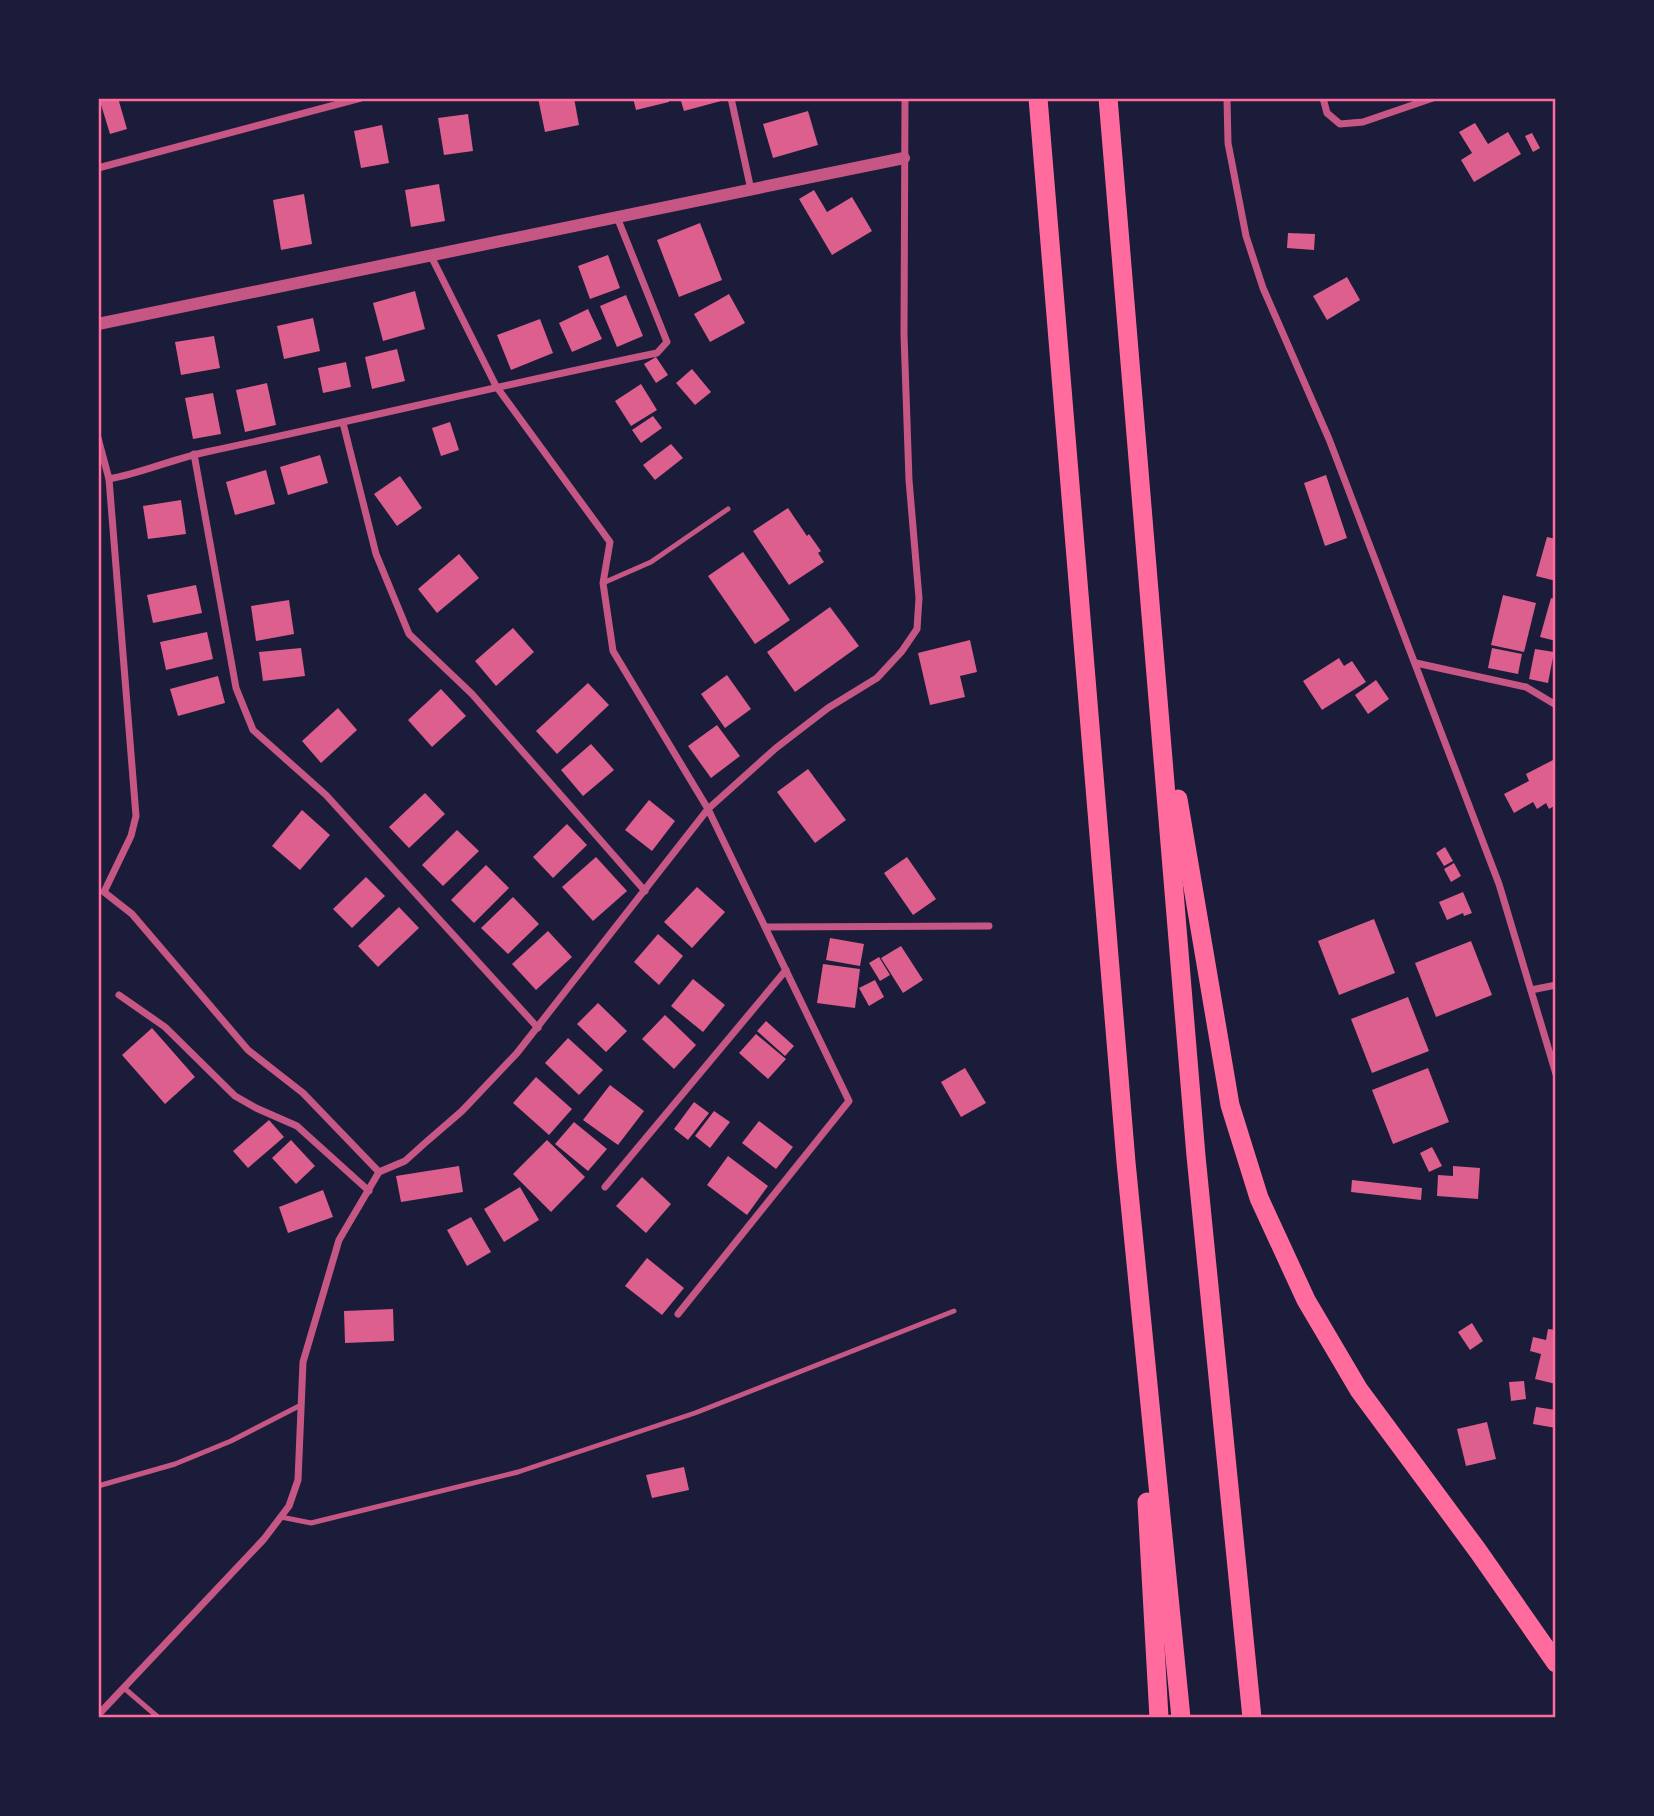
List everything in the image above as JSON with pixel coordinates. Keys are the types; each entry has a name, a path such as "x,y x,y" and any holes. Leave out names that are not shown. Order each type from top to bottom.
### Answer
{"highway":[{"path":"1038,98 1126,1162 1181,1718"},
{"path":"1108,98 1196,1156 1252,1718"},
{"path":"1151,618 1189,872 1230,1105 1259,1198 1306,1300 1359,1390 1478,1551 1556,1663"},
{"path":"1126,1162 1159,1718"}],"street":[{"path":"98,168 361,98"},
{"path":"731,98 751,190"},
{"path":"98,1715 264,1539 289,1506 298,1480 303,1362 339,1240 379,1172 405,1161 462,1111 517,1053 708,809 776,748 828,708 877,678 902,651 917,629 919,598 909,480 904,335 905,98"},
{"path":"1227,98 1228,143 1243,222 1263,288 1329,439 1499,884 1556,1074"},
{"path":"1323,98 1327,113 1340,124 1363,122 1433,98"},
{"path":"98,324 904,158"},
{"path":"109,479 134,475 194,454 657,353 667,342 617,217"},
{"path":"431,256 496,386 610,542 603,583 612,651 708,809 849,1101 678,1314"},
{"path":"343,423 376,554 409,634 472,694 645,891"},
{"path":"98,438 109,479 136,816 131,836 104,892 132,915 248,1050 303,1093 379,1172"},
{"path":"194,454 236,688 253,730 326,795 538,1028"},
{"path":"1416,663 1526,687 1556,705"},
{"path":"765,927 989,926"},
{"path":"605,1187 786,970"},
{"path":"1531,990 1556,985"},
{"path":"119,995 165,1027 235,1096 297,1126 369,1191"}],"lane":[{"path":"603,583 651,562 729,509"},
{"path":"281,1517 311,1523 518,1472 695,1413 954,1311"},
{"path":"98,1486 198,1455 301,1405"},
{"path":"124,1688 159,1718"}],"building":[{"path":"99,98 118,98 127,129 110,134"},
{"path":"538,98 574,98 579,125 545,132"},
{"path":"633,98 669,98 669,102 636,110"},
{"path":"680,98 720,98 721,101 684,111"},
{"path":"808,111 818,145 773,158 763,124"},
{"path":"468,114 473,151 444,155 438,118"},
{"path":"1475,123 1488,144 1508,132 1521,154 1474,182 1461,160 1472,153 1459,132"},
{"path":"382,125 389,163 361,168 354,131"},
{"path":"1532,133 1540,148 1533,152 1525,136"},
{"path":"439,184 445,221 411,227 405,190"},
{"path":"814,190 827,212 852,197 872,231 832,255 799,199"},
{"path":"304,194 312,244 281,250 273,200"},
{"path":"700,223 722,280 679,297 657,240"},
{"path":"1288,233 1315,234 1314,250 1287,248"},
{"path":"608,255 620,288 590,299 578,266"},
{"path":"1347,277 1360,300 1327,320 1313,296"},
{"path":"415,291 425,329 383,341 373,303"},
{"path":"729,294 745,323 710,342 694,314"},
{"path":"626,295 643,336 617,347 600,306"},
{"path":"588,309 602,339 572,352 559,323"},
{"path":"313,318 320,351 284,359 277,326"},
{"path":"540,319 553,353 511,370 497,335"},
{"path":"214,336 220,368 181,375 175,342"},
{"path":"397,349 405,381 372,389 365,357"},
{"path":"656,357 668,375 656,383 644,364"},
{"path":"346,362 351,387 323,393 318,368"},
{"path":"692,369 711,392 695,405 676,383"},
{"path":"267,383 276,425 245,432 236,390"},
{"path":"641,384 657,410 631,426 615,401"},
{"path":"213,393 221,434 193,439 185,398"},
{"path":"653,416 662,428 641,443 632,430"},
{"path":"450,422 459,450 441,456 432,428"},
{"path":"671,444 683,458 655,480 643,465"},
{"path":"320,455 328,483 288,495 280,467"},
{"path":"266,470 275,504 235,515 226,482"},
{"path":"1326,475 1347,538 1325,546 1304,483"},
{"path":"400,476 422,508 397,526 374,494"},
{"path":"181,500 186,534 148,539 143,506"},
{"path":"788,508 821,551 818,553 824,562 789,585 753,531"},
{"path":"1547,537 1556,539 1556,581 1536,576"},
{"path":"743,552 790,620 755,644 708,576"},
{"path":"459,554 479,578 437,613 418,589"},
{"path":"196,585 202,613 153,623 147,595"},
{"path":"1503,595 1536,603 1524,652 1491,645"},
{"path":"1551,598 1556,599 1556,641 1540,637"},
{"path":"289,600 294,634 256,641 251,606"},
{"path":"830,607 859,646 795,692 767,652"},
{"path":"513,628 534,652 496,686 475,661"},
{"path":"207,632 213,659 166,670 160,642"},
{"path":"970,640 977,672 960,676 965,697 930,705 918,653"},
{"path":"301,648 305,676 263,681 259,652"},
{"path":"1492,648 1522,654 1518,674 1488,668"},
{"path":"1535,649 1554,652 1548,683 1529,679"},
{"path":"1339,658 1344,666 1352,661 1366,682 1322,710 1303,681"},
{"path":"727,675 751,709 725,728 701,694"},
{"path":"218,676 225,703 178,716 170,689"},
{"path":"1376,680 1389,699 1368,714 1355,695"},
{"path":"588,683 609,705 557,754 536,731"},
{"path":"441,689 466,716 432,747 408,720"},
{"path":"338,708 357,730 321,763 302,741"},
{"path":"717,725 740,756 711,778 688,746"},
{"path":"591,744 614,770 583,796 561,770"},
{"path":"1553,760 1556,766 1556,805 1549,809 1546,803 1537,809 1533,802 1514,813 1504,794 1529,781 1526,774"},
{"path":"808,769 846,820 815,843 777,792"},
{"path":"425,793 445,814 409,848 389,827"},
{"path":"649,800 675,821 652,851 625,830"},
{"path":"302,810 330,835 300,870 272,846"},
{"path":"567,824 587,845 553,878 533,857"},
{"path":"457,830 479,851 443,886 422,865"},
{"path":"1445,847 1453,861 1444,866 1436,853"},
{"path":"596,857 627,891 593,921 562,887"},
{"path":"907,857 936,899 913,915 884,873"},
{"path":"1454,863 1461,876 1451,882 1444,869"},
{"path":"486,865 509,888 474,923 451,900"},
{"path":"366,877 385,896 352,928 333,909"},
{"path":"697,887 725,912 692,948 664,922"},
{"path":"1463,892 1472,913 1464,916 1463,913 1447,920 1439,902"},
{"path":"513,897 539,924 508,954 481,928"},
{"path":"399,907 419,928 378,967 358,946"},
{"path":"1374,919 1395,973 1339,995 1318,941"},
{"path":"548,931 572,957 536,990 512,964"},
{"path":"658,934 683,956 659,985 634,962"},
{"path":"830,938 864,944 860,966 826,960"},
{"path":"1471,941 1492,995 1436,1017 1415,963"},
{"path":"901,946 923,980 903,993 881,958"},
{"path":"879,957 890,975 880,981 869,963"},
{"path":"823,964 860,969 855,1008 817,1003"},
{"path":"693,979 725,1005 703,1032 671,1006"},
{"path":"875,980 884,997 869,1006 859,988"},
{"path":"1408,997 1429,1051 1372,1073 1351,1019"},
{"path":"598,1003 627,1031 606,1052 577,1024"},
{"path":"665,1015 696,1045 674,1069 642,1039"},
{"path":"766,1021 794,1046 785,1056 757,1031"},
{"path":"152,1028 195,1077 165,1104 122,1055"},
{"path":"756,1034 786,1059 768,1079 739,1053"},
{"path":"568,1038 603,1070 579,1095 545,1063"},
{"path":"965,1068 986,1103 961,1117 941,1082"},
{"path":"1428,1068 1449,1122 1393,1144 1372,1090"},
{"path":"536,1077 572,1109 549,1135 513,1103"},
{"path":"610,1085 644,1111 618,1145 583,1120"},
{"path":"694,1102 709,1113 688,1140 674,1129"},
{"path":"714,1111 730,1122 710,1148 695,1136"},
{"path":"269,1120 284,1137 248,1168 233,1151"},
{"path":"759,1121 793,1147 776,1169 742,1143"},
{"path":"574,1122 607,1149 588,1171 555,1144"},
{"path":"291,1140 315,1166 296,1184 272,1158"},
{"path":"547,1140 585,1177 551,1212 513,1174"},
{"path":"1432,1147 1442,1166 1429,1172 1420,1153"},
{"path":"728,1156 768,1186 747,1215 707,1185"},
{"path":"459,1166 463,1192 401,1202 396,1176"},
{"path":"1453,1166 1480,1168 1478,1199 1437,1196 1438,1175 1453,1176"},
{"path":"642,1177 671,1204 646,1233 616,1206"},
{"path":"1352,1180 1422,1188 1421,1200 1351,1192"},
{"path":"520,1187 539,1220 504,1242 484,1209"},
{"path":"323,1190 333,1217 288,1233 279,1207"},
{"path":"471,1217 491,1252 467,1266 447,1230"},
{"path":"647,1258 684,1288 662,1315 625,1286"},
{"path":"393,1309 394,1341 345,1343 344,1311"},
{"path":"1472,1323 1483,1341 1470,1350 1458,1332"},
{"path":"1548,1329 1556,1330 1556,1384 1535,1379 1541,1354 1530,1351 1533,1337 1546,1340"},
{"path":"1524,1381 1526,1399 1511,1401 1509,1382"},
{"path":"1536,1407 1556,1410 1556,1428 1533,1424"},
{"path":"1487,1422 1496,1459 1466,1466 1457,1429"},
{"path":"684,1467 689,1490 652,1498 646,1475"}]}
